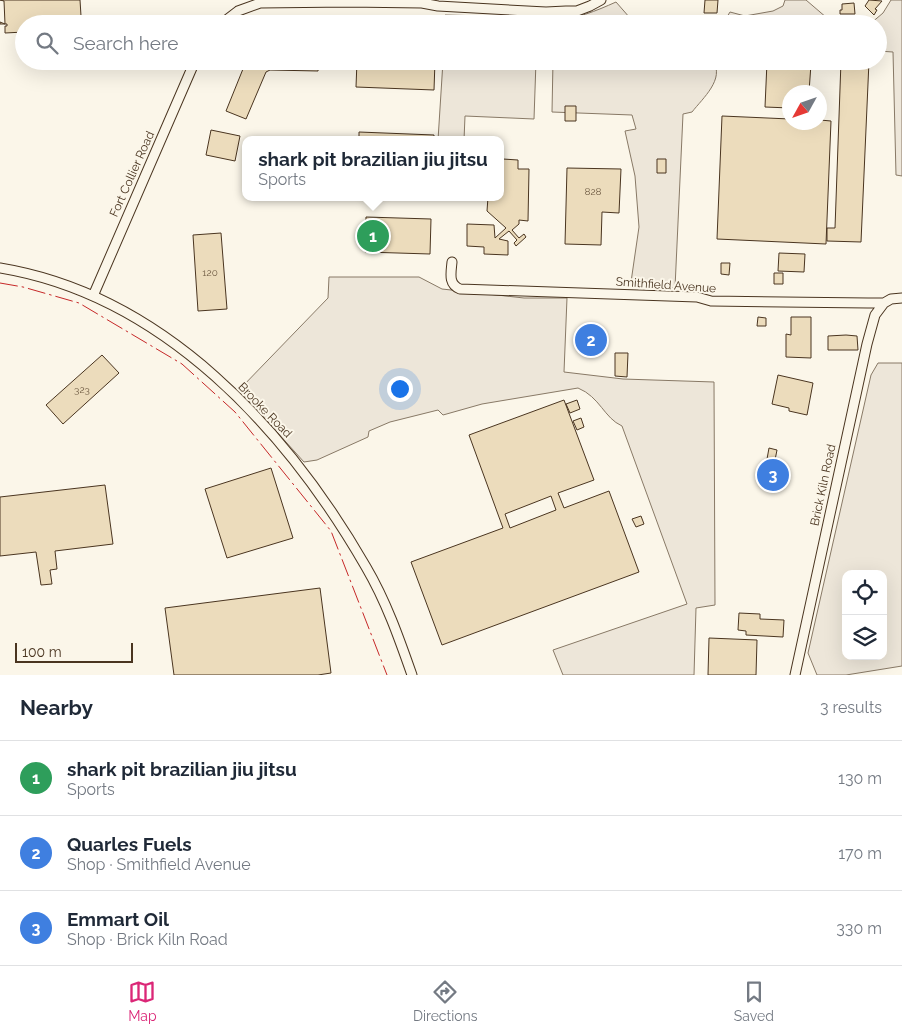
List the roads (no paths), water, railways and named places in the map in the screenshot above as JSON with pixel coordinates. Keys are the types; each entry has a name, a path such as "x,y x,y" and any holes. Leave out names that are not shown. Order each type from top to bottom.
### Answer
{"street":[{"path":"233,15 238,11 260,3 422,3 438,6 546,12 578,11 601,0"},
{"name":"Fort Collier Road","path":"93,296 191,70"},
{"name":"Smithfield Avenue","path":"452,262 451,279 453,284 460,289 697,297 711,301 884,303 891,299 902,298"},
{"name":"Brooke Road","path":"0,268 39,277 93,296 123,311 156,331 210,372 244,405 288,452 337,519 366,567 397,632 412,675"},
{"name":"Brick Kiln Road","path":"794,675 867,344 875,315 884,303"}],"place":[{"name":"shark pit brazilian jiu jitsu","path":"373,236"},
{"name":"Quarles Fuels","path":"591,340"},
{"name":"Emmart Oil","path":"773,475"}]}
